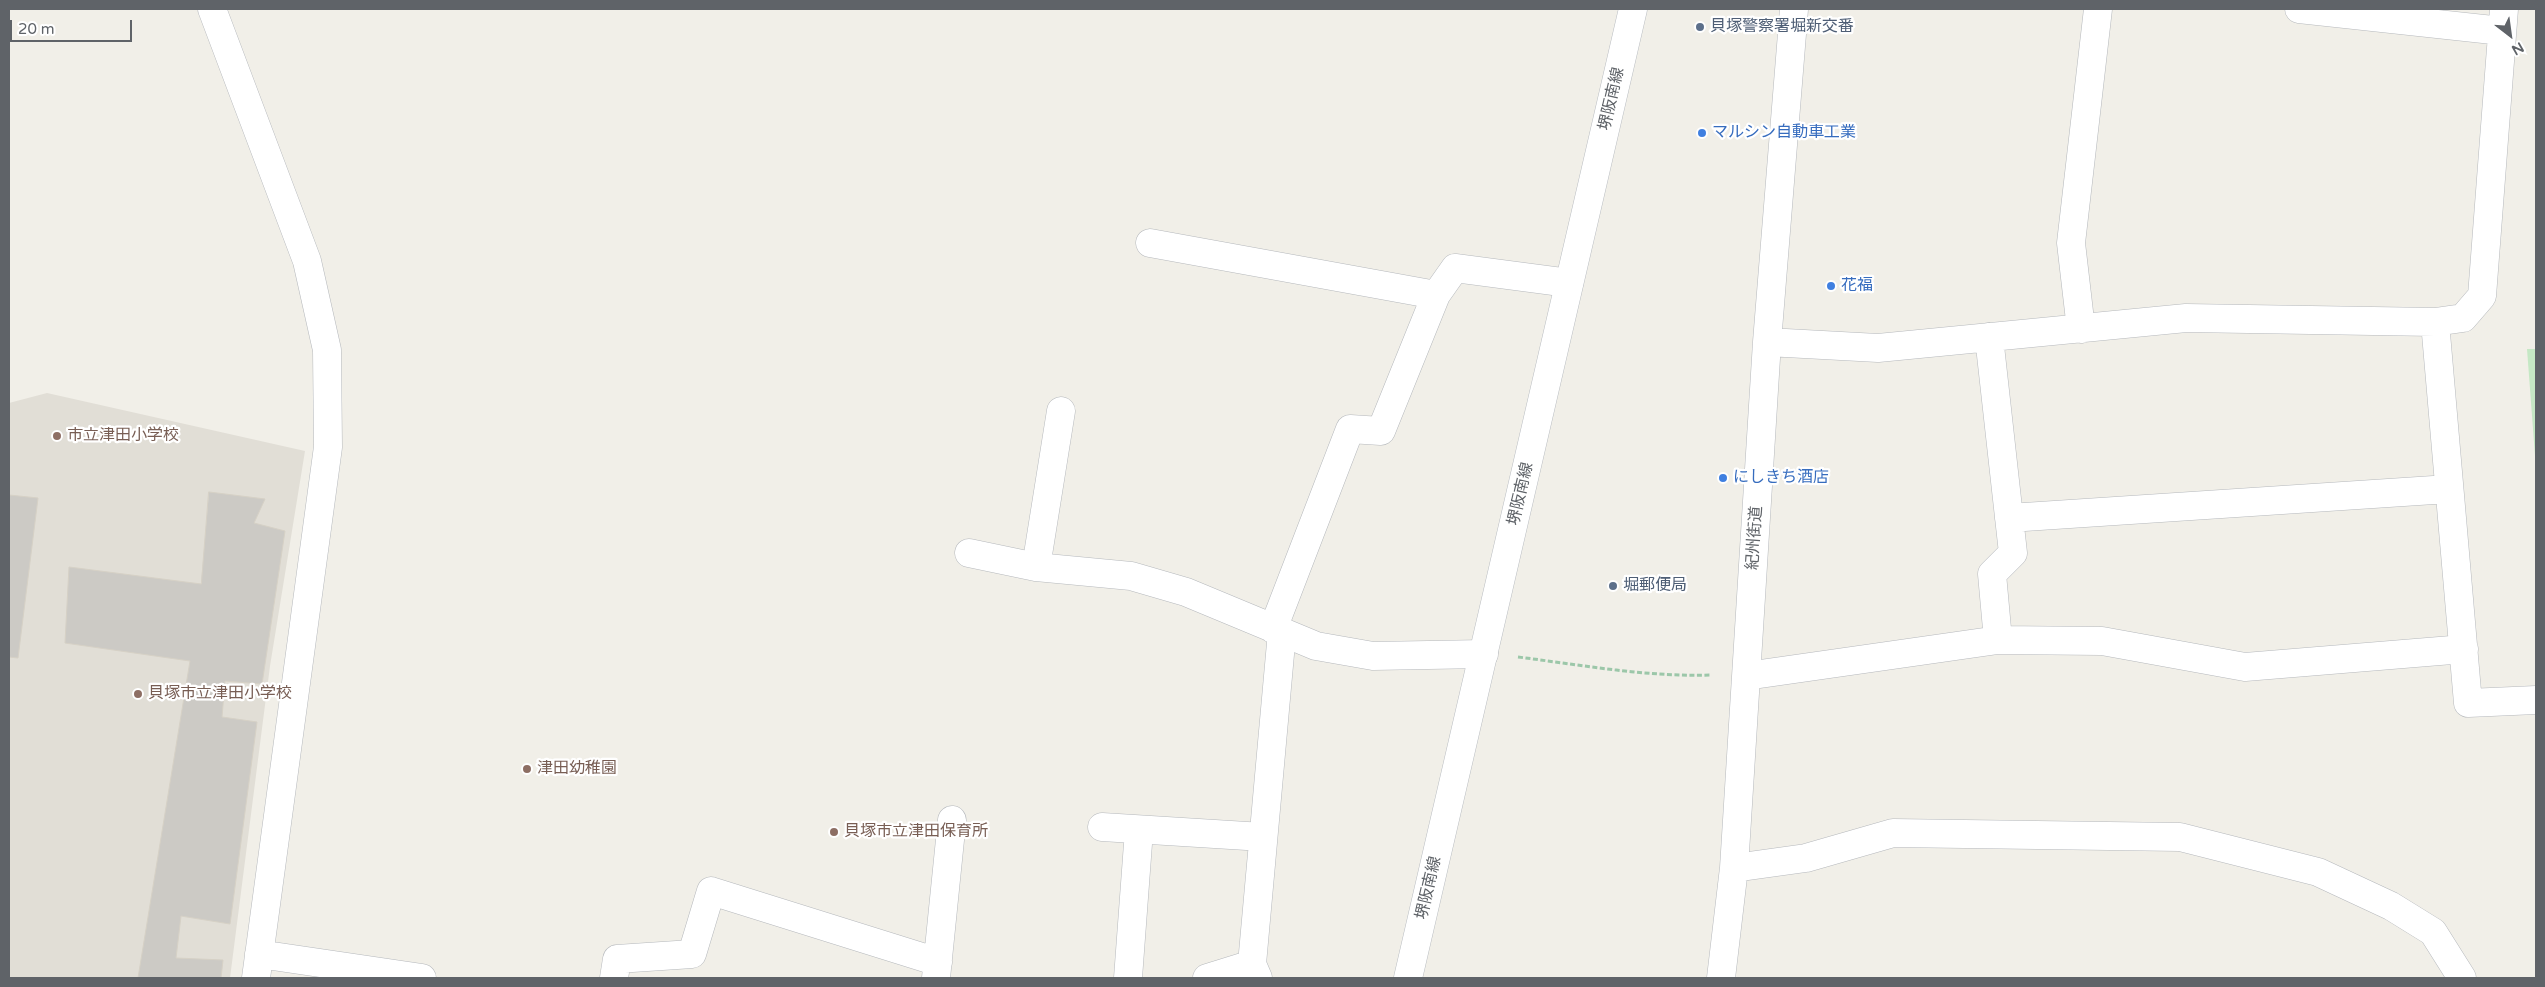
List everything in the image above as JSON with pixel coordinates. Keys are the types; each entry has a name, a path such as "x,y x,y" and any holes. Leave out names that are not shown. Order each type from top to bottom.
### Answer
{"street":[{"path":"212,9 306,261 327,350 328,448 258,966 422,978"},
{"name":"堺阪南線","path":"1408,978 1633,9"},
{"name":"紀州街道","path":"1721,978 1734,868 1767,342 1794,9"},
{"path":"2081,328 2071,242 2098,9"},
{"path":"1767,342 1878,348 2186,318 2435,322 2463,318 2482,296 2503,20 2299,9"},
{"path":"1150,243 1436,295"},
{"path":"1207,978 1255,971 1277,630 1350,429 1381,431 1436,295 1455,268 1569,283"},
{"path":"2435,322 2468,703 2536,700"},
{"path":"1989,337 2013,553 1992,574 1998,640"},
{"path":"1036,566 1061,411"},
{"path":"2009,518 2450,489"},
{"path":"969,553 1036,566 1131,576 1186,592 1316,646 1373,656 1484,654"},
{"path":"1746,676 1998,640 2102,641 2246,667 2464,649"},
{"path":"614,978 617,959 692,954 712,891 937,970 952,820"},
{"path":"1102,827 1263,837"},
{"path":"1128,978 1139,830"},
{"path":"1734,868 1806,858 1893,833 2180,837 2318,872 2391,906 2433,932 2462,978"}],"path":[{"path":"1484,654 1605,670 1669,676 1746,676"}],"shaded area":[{"name":"貝塚市立津田小学校","path":"47,393 305,451 270,666 230,978 9,978 9,403"}],"green space":[{"path":"2527,349 2536,349 2536,469"}],"building":[{"path":"209,492 265,499 254,523 285,531 262,684 225,681 222,717 257,722 230,924 181,916 176,958 223,960 221,978 138,978 190,661 65,643 69,567 201,584"},
{"path":"9,495 38,498 18,658 9,657"}],"place":[{"name":"貝塚警察署堀新交番","path":"1700,27"},
{"name":"マルシン自動車工業","path":"1702,133"},
{"name":"花福","path":"1831,286"},
{"name":"市立津田小学校","path":"57,436"},
{"name":"にしきち酒店","path":"1723,478"},
{"name":"堀郵便局","path":"1613,586"},
{"name":"貝塚市立津田小学校","path":"138,694"},
{"name":"津田幼稚園","path":"527,769"},
{"name":"貝塚市立津田保育所","path":"834,832"}]}
